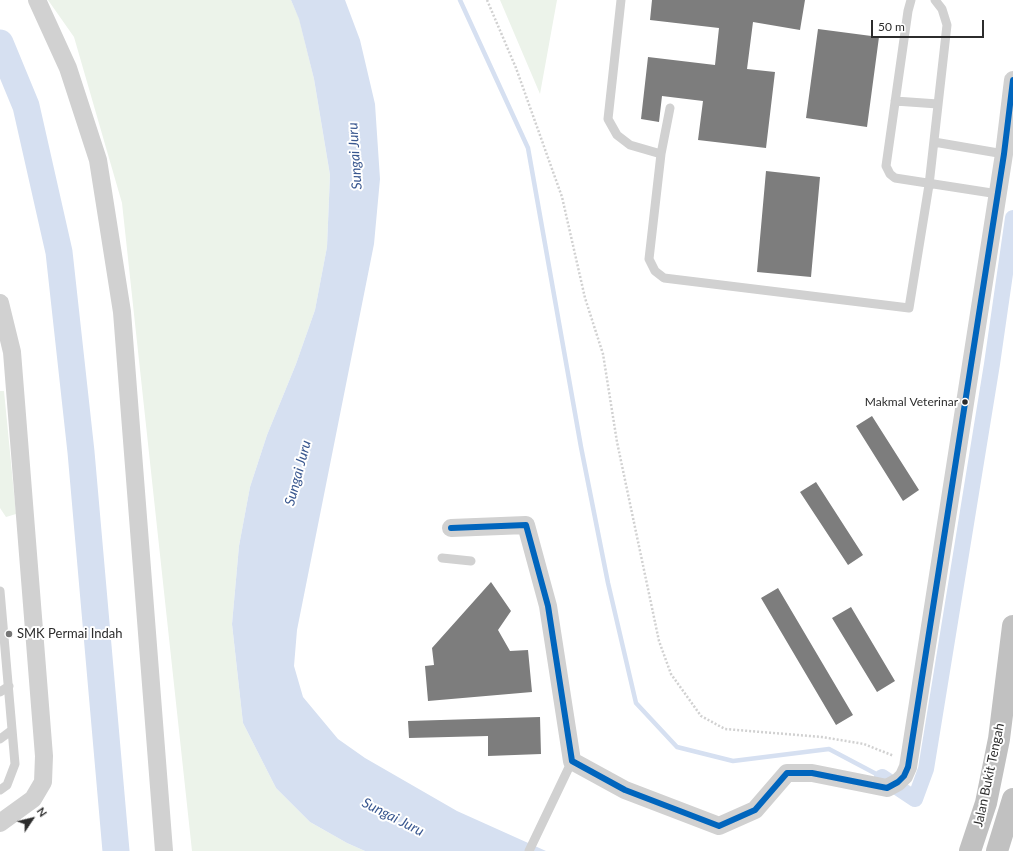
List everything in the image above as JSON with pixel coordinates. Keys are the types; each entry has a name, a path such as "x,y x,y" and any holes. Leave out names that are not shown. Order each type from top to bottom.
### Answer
{"highway":[{"name":"Jalan Bukit Tengah","path":"970,851 986,803 999,739 1013,626"},
{"name":"Jalan Bukit Tengah","path":"997,851 1013,799"}],"street":[{"path":"37,0 68,68 98,160 122,312 164,851"},
{"path":"451,528 526,525 548,606 572,761 625,790 719,826 755,810 787,773 812,773 893,785 904,776 908,762 998,194 1006,163 1013,80"},
{"path":"0,303 12,352 44,756 43,782 33,799 0,823"}],"lane":[{"path":"621,0 608,119 617,135 630,145 661,154"},
{"path":"911,0 908,11 886,166 890,174 895,178 929,185 998,194"},
{"path":"670,108 661,154 649,259 655,271 664,278 909,308 929,185 947,25 942,9 935,0"},
{"path":"895,101 938,104"},
{"path":"934,142 1006,163"},
{"path":"442,558 471,561"},
{"path":"0,591 15,764 8,785 0,790"},
{"path":"0,692 9,686"},
{"path":"0,739 12,730"},
{"path":"529,851 572,761"}],"path":[{"path":"487,0 516,68 562,198 585,298 603,354 622,465 659,641 671,674 701,716 726,729 795,733 864,744 908,762"}],"shaded area":[{"path":"48,0 291,0 299,18 314,79 330,175 327,247 315,310 296,364 267,435 250,487 239,546 232,624 243,723 276,788 310,822 347,843 365,851 192,851 122,203 74,37"},
{"path":"500,0 557,0 540,94"},
{"path":"0,391 4,391 16,514 6,517 0,508"}],"water":[{"name":"Sungai Juru","path":"291,0 345,0 360,40 375,104 380,179 374,244 297,630 294,666 303,697 338,739 365,758 457,811 546,851 365,851 347,843 310,822 276,788 243,723 232,624 239,546 250,487 267,435 296,364 315,310 327,247 330,175 314,79 299,19"}],"building":[{"path":"652,0 805,0 800,30 753,22 747,69 775,72 766,148 698,140 703,101 662,96 659,122 641,119 648,57 715,65 719,28 650,20"},
{"path":"818,29 879,37 867,127 806,118"},
{"path":"766,171 820,177 811,277 757,272"},
{"path":"872,416 919,490 903,501 856,426"},
{"path":"816,482 863,555 848,565 800,492"},
{"path":"491,582 511,611 498,630 510,651 528,650 532,692 428,701 425,666 434,665 432,648"},
{"path":"778,588 853,715 836,725 761,598"},
{"path":"851,607 895,681 877,692 832,618"},
{"path":"540,717 541,754 488,756 488,736 409,738 408,721"}],"waterway":[{"path":"460,0 528,148 581,447 608,583 636,703 677,747 733,761 829,749 882,777"},
{"path":"0,43 26,106 59,252 81,452 116,851"},
{"path":"882,777 915,799 926,769 992,364 1013,218"}],"transit line":[{"path":"451,528 526,525 548,606 572,761 625,790 719,826 755,810 787,773 812,773 887,788 898,782 904,776 908,767 1004,154 1013,80"}],"place":[{"name":"Makmal Veterinar","path":"965,402"},
{"name":"SMK Permai Indah","path":"9,634"}]}
